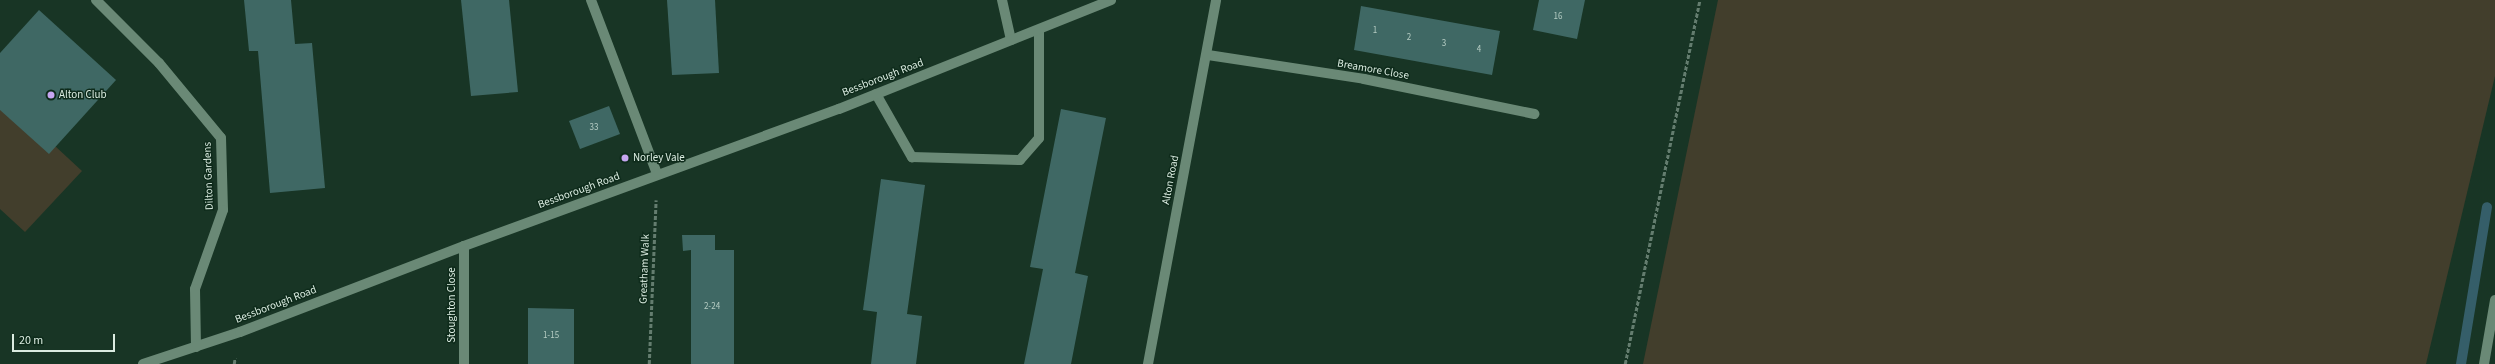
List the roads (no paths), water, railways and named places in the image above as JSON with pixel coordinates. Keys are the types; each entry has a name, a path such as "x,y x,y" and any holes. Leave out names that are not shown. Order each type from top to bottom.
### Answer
{"street":[{"name":"Dilton Gardens","path":"96,0 159,63 221,138 223,210 195,289 196,347"},
{"path":"591,0 657,174"},
{"path":"1002,0 1011,40"},
{"name":"Bessborough Road","path":"143,364 247,330 464,246 876,94 1111,0"},
{"name":"Alton Road","path":"1148,364 1208,55 1216,0"},
{"path":"876,94 912,157 1020,160 1039,138 1039,30"},
{"name":"Breamore Close","path":"1208,55 1364,79 1534,114"},
{"name":"Stoughton Close","path":"464,246 464,364"},
{"path":"2484,364 2495,300"}],"waterway":[{"path":"2461,364 2487,207"}],"place":[{"name":"Alton Club","path":"51,95"},
{"name":"Norley Vale","path":"625,158"}]}
